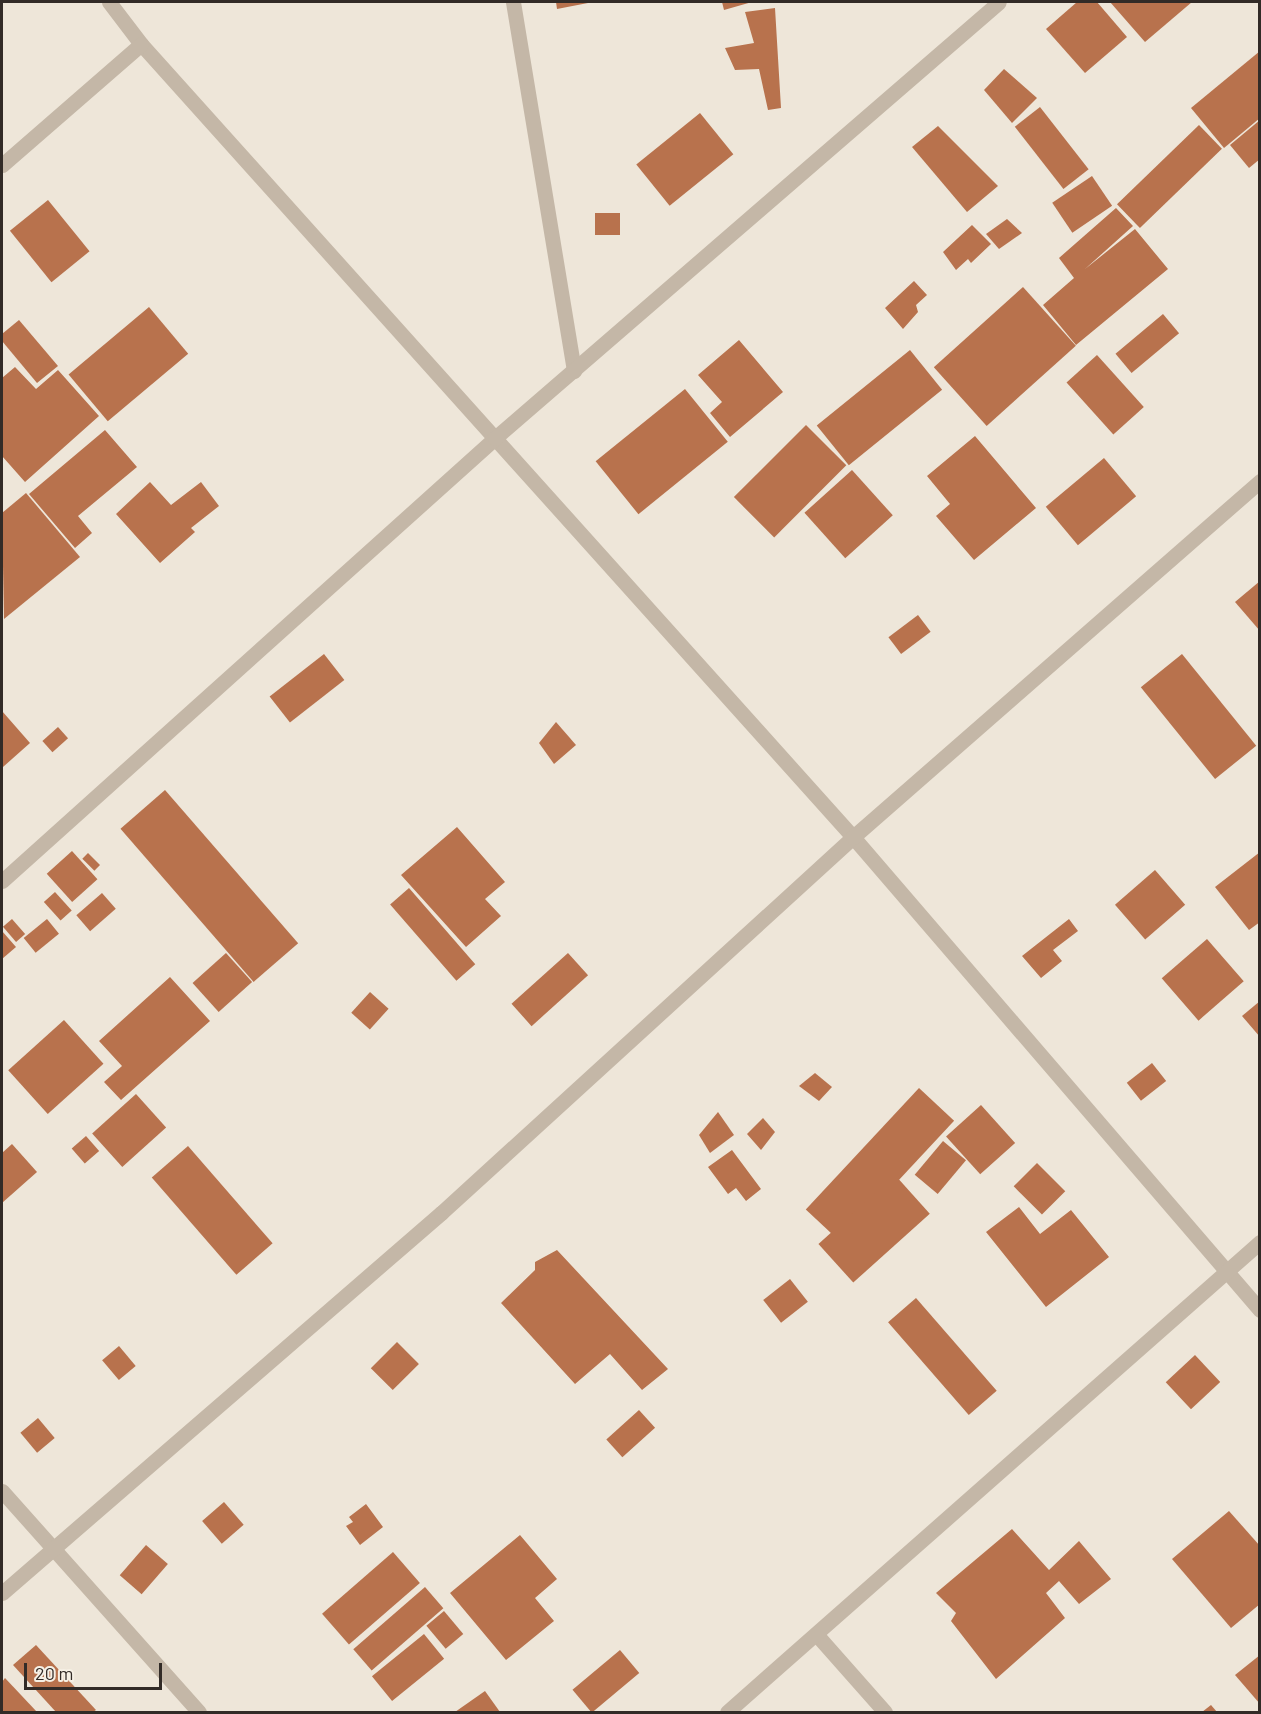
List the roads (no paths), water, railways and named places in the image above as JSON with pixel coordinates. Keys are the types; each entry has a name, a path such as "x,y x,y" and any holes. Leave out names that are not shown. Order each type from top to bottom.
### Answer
{"street":[{"path":"109,2 141,44 853,837 1260,1310"},
{"path":"513,2 574,371"},
{"path":"2,881 495,438 999,2"},
{"path":"2,165 141,44"},
{"path":"2,1593 441,1213 853,837 1260,481"},
{"path":"727,1713 1226,1269 1260,1242"},
{"path":"2,1491 199,1713"},
{"path":"816,1634 885,1713"}]}
